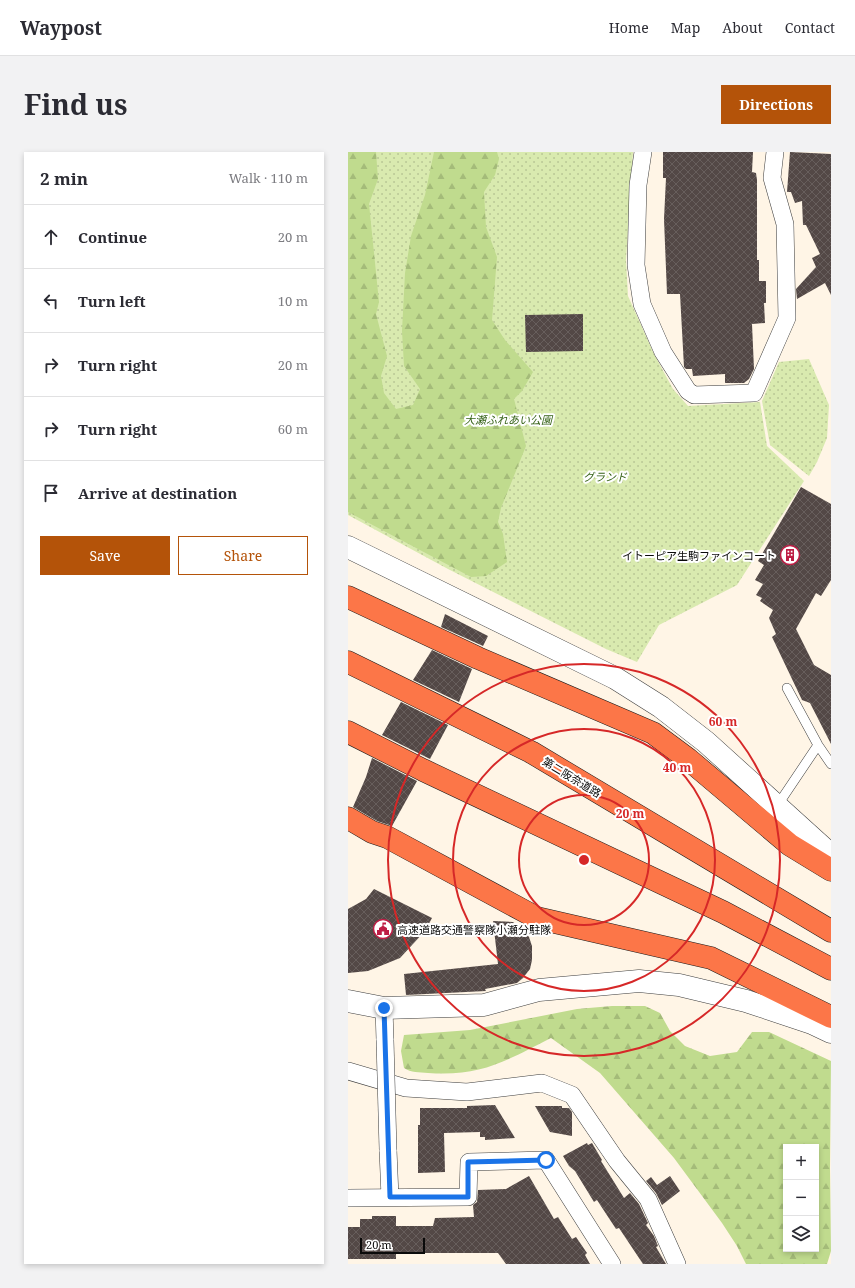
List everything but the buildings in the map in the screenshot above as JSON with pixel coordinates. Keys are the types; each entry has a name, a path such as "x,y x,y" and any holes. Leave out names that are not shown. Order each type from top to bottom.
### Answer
{"highway":[{"path":"348,597 478,658 653,733 688,759 790,845 831,870"},
{"name":"第二阪奈道路","path":"348,662 531,752 831,931"},
{"path":"348,732 424,770 723,912 831,969"},
{"path":"348,818 372,832 387,837 537,918 711,958 831,1017"}],"street":[{"path":"643,152 638,185 636,265 642,304 663,352 688,391 694,395 754,393 787,318 784,224 772,178 775,152"},
{"path":"348,548 615,678 662,707 706,742 831,855"},
{"path":"348,1001 384,1008 484,1005 539,990 639,981 679,985 746,1001 812,1023 831,1032"},
{"path":"384,1008 390,1197"},
{"path":"348,1071 406,1088 467,1092 542,1082 572,1094 617,1161 648,1199 677,1264"},
{"path":"348,1198 468,1197 468,1162 546,1160 612,1264"}],"lane":[{"path":"787,688 818,745 831,764"},
{"path":"777,806 818,745"}],"green space":[{"name":"大瀬ふれあい公園","path":"348,152 633,152 626,260 628,296 654,354 673,389 688,406 760,402 767,446 804,481 737,585 659,625 637,662 606,649 448,569 348,515"},
{"path":"348,152 376,152 378,179 369,204 379,302 376,314 387,356 381,376 384,393 396,409 413,405 420,389 404,366 402,331 405,273 411,236 425,195 434,152 497,152 499,159 495,175 484,192 486,227 497,257 492,320 505,340 533,372 522,391 514,399 526,446 501,508 498,522 503,534 507,562 486,576 471,577 348,512"},
{"path":"809,359 829,405 827,438 817,462 809,476 770,445 762,401 779,362"},
{"path":"612,1006 645,1006 660,1013 670,1031 685,1046 710,1056 737,1052 752,1032 769,1032 831,1061 831,1251 827,1264 746,1264 737,1246 722,1223 674,1158 600,1073 551,1038 520,1054 492,1066 478,1070 446,1074 415,1072 404,1068 401,1051 404,1035 470,1030 577,1009"}],"place":[{"name":"イトーピア生駒ファインコート","path":"790,555"},
{"name":"高速道路交通警察隊小瀬分駐隊","path":"383,929"}],"route":[{"path":"384,1008 390,1197 468,1197 468,1162 546,1160"}],"park label":[{"name":"グランド","path":"605,476"}]}
